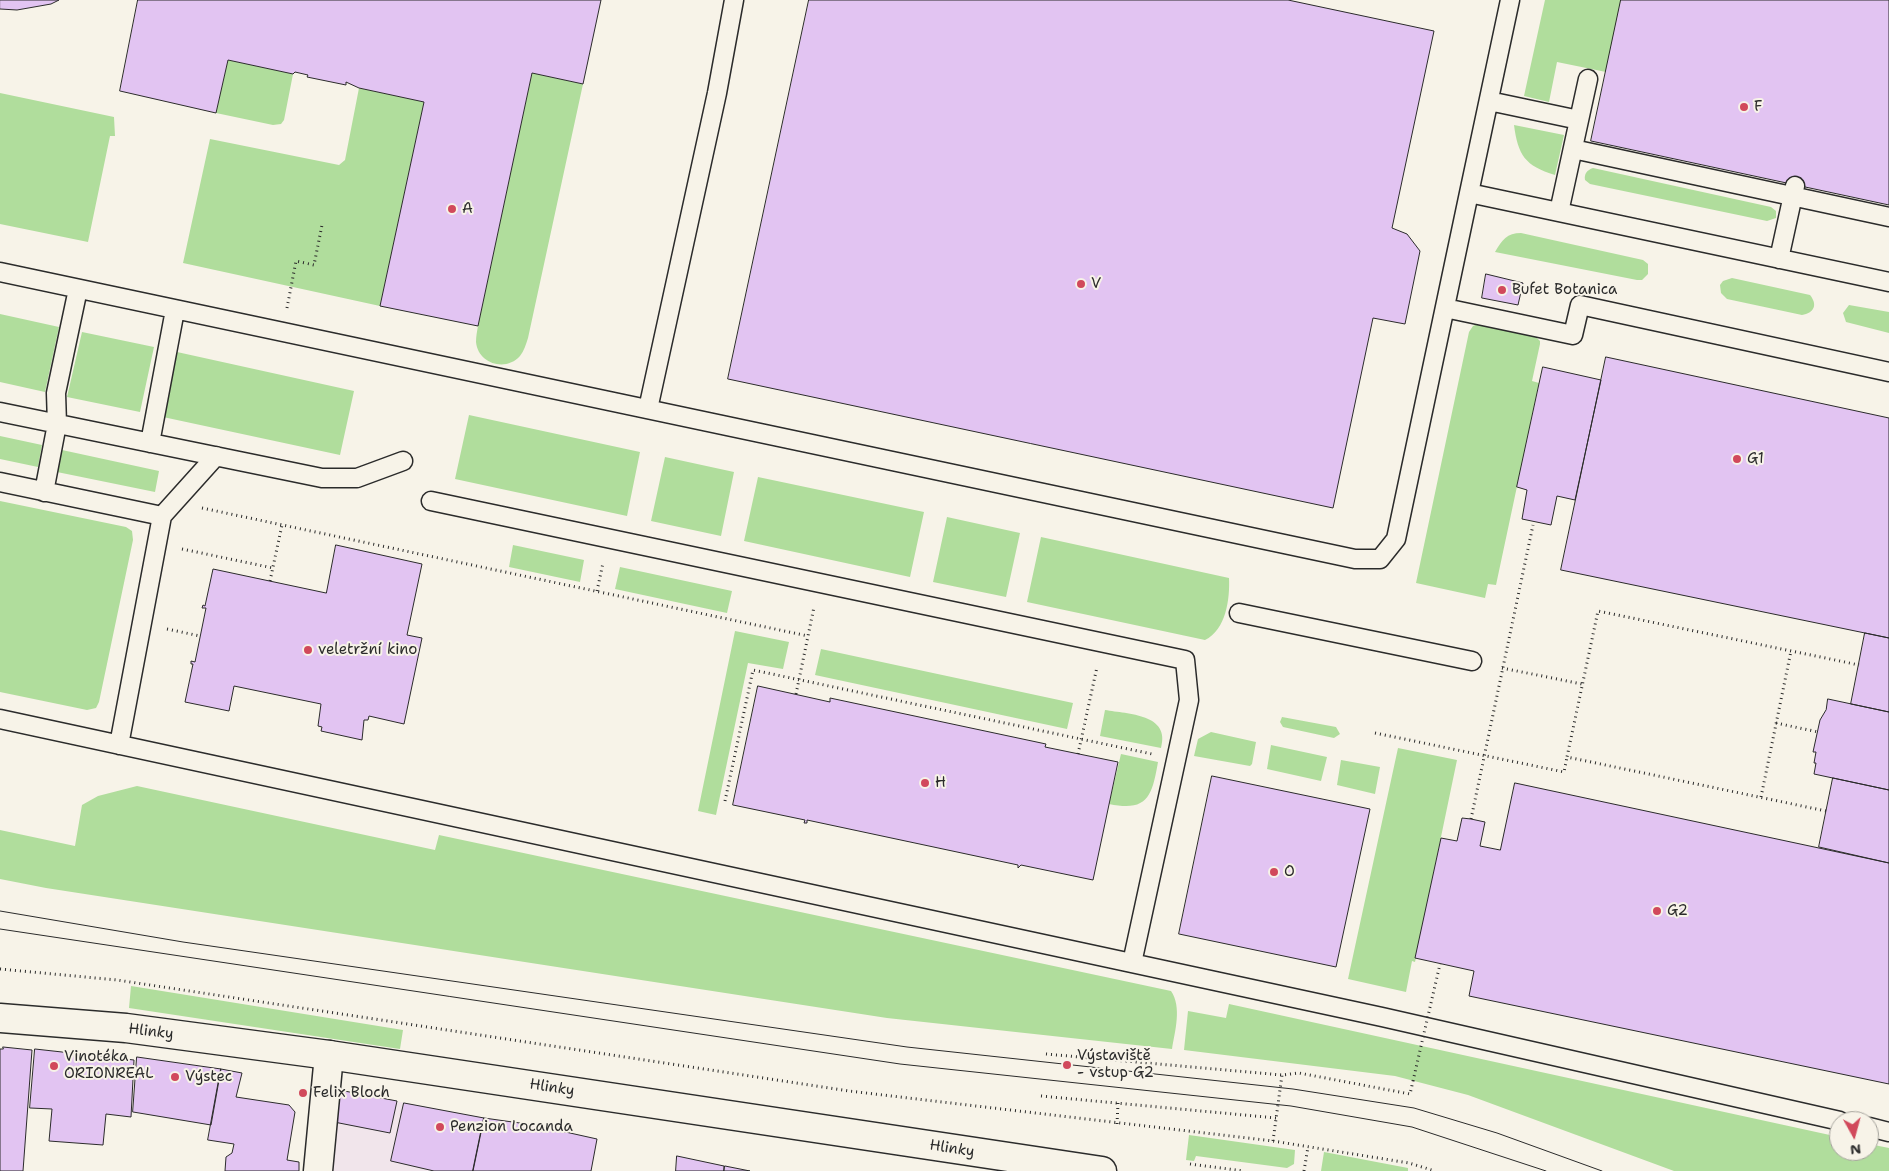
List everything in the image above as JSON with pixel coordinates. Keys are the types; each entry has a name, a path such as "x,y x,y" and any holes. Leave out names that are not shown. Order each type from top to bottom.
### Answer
{"street":[{"name":"Hlinky","path":"0,1018 126,1028 329,1055 1102,1171"},
{"path":"318,1171 329,1055"}],"lane":[{"path":"648,409 717,93 734,0"},
{"path":"0,272 1355,559 1380,559 1396,539 1510,0"},
{"path":"1559,212 1588,79"},
{"path":"1489,101 1579,120"},
{"path":"1573,149 1794,190 1889,217"},
{"path":"1779,259 1794,190"},
{"path":"1470,193 1889,282"},
{"path":"44,492 57,424 56,393 78,289"},
{"path":"1445,308 1573,335 1580,305 1889,372"},
{"path":"150,443 175,310"},
{"path":"0,412 322,478 357,478 403,461"},
{"path":"119,745 162,516 216,456"},
{"path":"0,482 162,516"},
{"path":"431,501 1185,660 1189,700 1132,963"},
{"path":"1239,613 1472,661"},
{"path":"0,719 1382,1017 1829,1119"}],"path":[{"path":"282,332 296,261 314,265 322,225"},
{"path":"174,502 808,636"},
{"path":"270,581 282,525"},
{"path":"1471,819 1533,525"},
{"path":"157,544 273,568"},
{"path":"796,694 819,583"},
{"path":"1375,733 1564,772 1598,611 1859,665"},
{"path":"179,631 200,636"},
{"path":"1078,754 1102,643"},
{"path":"1760,797 1791,651"},
{"path":"1496,666 1582,684"},
{"path":"725,801 753,670 1176,759"},
{"path":"1776,723 1818,732"},
{"path":"1567,757 1826,811"},
{"path":"1046,1054 1282,1075 1299,1073 1410,1094 1440,964"},
{"path":"0,969 117,980 839,1090 1273,1141 1409,1163 1435,1171"},
{"path":"1273,1141 1282,1075"},
{"path":"1041,1096 1276,1118"},
{"path":"1117,1124 1118,1103"},
{"path":"1304,1171 1308,1147"},
{"path":"1190,1164 1244,1171"}],"shaded area":[{"path":"339,1090 484,1118 478,1171 332,1171 334,1122"}],"green space":[{"path":"1545,0 1621,0 1606,72 1557,62 1549,102 1524,96"},
{"path":"228,60 293,74 284,120 281,124 273,125 216,113"},
{"path":"532,73 583,84 528,338 520,356 507,364 500,364 487,360 482,356 478,350 476,336"},
{"path":"359,88 424,102 380,306 183,263 210,139 339,165 345,160"},
{"path":"0,93 114,117 115,136 110,136 88,242 0,224"},
{"path":"1514,125 1564,135 1555,175 1536,168 1525,158 1518,144"},
{"path":"1593,168 1771,207 1776,211 1776,218 1767,221 1590,184 1585,180 1585,176"},
{"path":"1521,233 1643,260 1648,264 1648,274 1642,280 1637,280 1495,252 1505,238 1512,234"},
{"path":"1732,278 1810,295 1814,302 1814,308 1802,315 1727,299 1721,293 1720,285 1723,281"},
{"path":"1849,305 1889,312 1889,333 1846,322 1843,313"},
{"path":"0,314 59,327 45,392 0,382"},
{"path":"1480,323 1534,335 1540,341 1532,381 1539,383 1496,585 1488,584 1485,598 1416,583 1469,332 1473,326"},
{"path":"82,332 154,347 140,412 67,397"},
{"path":"177,352 354,391 340,455 163,417"},
{"path":"469,415 640,452 627,516 455,479"},
{"path":"0,436 42,445 38,467 0,459"},
{"path":"62,450 159,471 155,492 57,472"},
{"path":"665,457 734,472 721,536 651,521"},
{"path":"758,477 924,512 910,577 744,541"},
{"path":"0,501 126,527 132,531 133,540 99,702 96,708 87,710 0,692"},
{"path":"947,517 1020,533 1006,597 933,582"},
{"path":"1041,537 1229,578 1229,595 1222,622 1218,629 1205,640 1027,602"},
{"path":"513,545 584,560 580,582 509,567"},
{"path":"620,567 732,591 727,613 615,589"},
{"path":"735,631 789,642 783,669 748,663 716,815 698,811"},
{"path":"821,649 1073,703 1067,729 815,675"},
{"path":"1105,710 1135,715 1154,722 1160,728 1162,737 1161,748 1100,736"},
{"path":"1282,717 1336,727 1340,734 1334,738 1283,727 1280,722"},
{"path":"1211,732 1256,742 1252,764 1250,766 1194,756 1198,739"},
{"path":"1271,745 1327,757 1321,781 1267,769"},
{"path":"1398,748 1457,760 1415,962 1412,961 1406,992 1348,979"},
{"path":"1121,754 1158,762 1153,784 1146,799 1132,806 1109,804"},
{"path":"1341,760 1380,767 1375,794 1337,785"},
{"path":"137,786 435,850 439,835 1171,991 1177,1012 1172,1049 887,1018 46,888 0,879 0,830 75,846 82,805 98,796"},
{"path":"131,986 403,1030 400,1049 129,1008"},
{"path":"1229,1004 1829,1135 1829,1161 1879,1161 1879,1146 1889,1148 1889,1171 1674,1171 1468,1095 1395,1076 1184,1050 1188,1011 1226,1018"},
{"path":"1189,1135 1295,1150 1294,1164 1287,1168 1196,1156 1194,1161 1186,1160"},
{"path":"1324,1152 1408,1168 1408,1171 1321,1171"}],"building":[{"path":"0,0 59,0 51,4 17,10 0,9"},
{"name":"A","path":"138,0 601,0 583,84 532,73 478,326 380,306 424,102 359,88 346,82 346,85 307,77 308,75 295,72 293,74 228,60 216,113 120,91"},
{"name":"V","path":"809,0 1288,0 1434,31 1392,228 1407,234 1420,251 1405,324 1373,318 1333,508 728,379"},
{"name":"F","path":"1621,0 1889,0 1889,205 1591,141"},
{"name":"Bufet Botanica","path":"1486,274 1523,283 1518,305 1482,298"},
{"name":"G1","path":"1606,357 1889,418 1889,638 1561,570"},
{"path":"1543,367 1601,380 1575,500 1557,496 1551,525 1522,519 1527,490 1517,487"},
{"name":"veletržní kino","path":"336,545 422,564 407,635 422,638 404,724 369,716 368,720 364,720 362,740 321,731 322,727 318,726 321,704 234,686 229,711 185,702 193,664 191,664 191,661 195,662 206,608 202,608 203,605 205,606 213,569 326,593"},
{"path":"1865,633 1889,638 1889,712 1851,704"},
{"name":"H","path":"758,686 830,702 830,698 1046,744 1045,747 1118,762 1093,880 1021,865 1018,868 1018,865 807,820 807,823 804,823 805,820 733,805"},
{"path":"1828,699 1889,712 1889,790 1814,774 1816,752 1813,752 1820,720 1826,710"},
{"name":"O","path":"1212,776 1370,809 1336,967 1179,934"},
{"path":"1833,778 1889,790 1889,863 1819,847"},
{"name":"G2","path":"1515,783 1889,863 1889,1084 1469,996 1474,971 1415,958 1441,838 1457,841 1462,818 1471,819 1485,822 1480,846 1500,850"},
{"path":"3,1047 32,1050 23,1171 0,1171 0,1049 3,1049"},
{"path":"35,1049 134,1060 131,1117 106,1114 103,1145 49,1141 52,1109 30,1108"},
{"path":"137,1057 221,1069 211,1125 133,1112"},
{"path":"221,1069 242,1073 236,1097 289,1105 295,1112 287,1160 299,1162 299,1171 225,1171 226,1157 232,1153 234,1144 208,1140"},
{"path":"339,1090 397,1101 390,1133 334,1122"},
{"path":"404,1103 484,1118 473,1171 434,1171 391,1161"},
{"path":"484,1118 534,1125 597,1139 591,1171 473,1171"},
{"path":"677,1156 724,1166 724,1171 676,1171"},
{"path":"725,1166 750,1171 724,1171"}],"tram line":[{"path":"0,911 183,942 907,1047 1293,1089 1414,1108 1497,1133 1602,1171"},
{"path":"0,929 900,1064 1291,1106 1412,1127 1546,1171"}],"place":[{"name":"F","path":"1744,107"},
{"name":"A","path":"452,209"},
{"name":"V","path":"1081,284"},
{"name":"Bufet Botanica","path":"1502,290"},
{"name":"G1","path":"1737,459"},
{"name":"veletržní kino","path":"308,650"},
{"name":"H","path":"925,783"},
{"name":"O","path":"1274,872"},
{"name":"G2","path":"1657,911"},
{"name":"Výstaviště - vstup G2","path":"1067,1065"},
{"name":"Vinotéka ORIONREAL","path":"54,1066"},
{"name":"Výstec","path":"175,1077"},
{"name":"Felix Bloch","path":"303,1093"},
{"name":"Penzion Locanda","path":"440,1127"}]}
